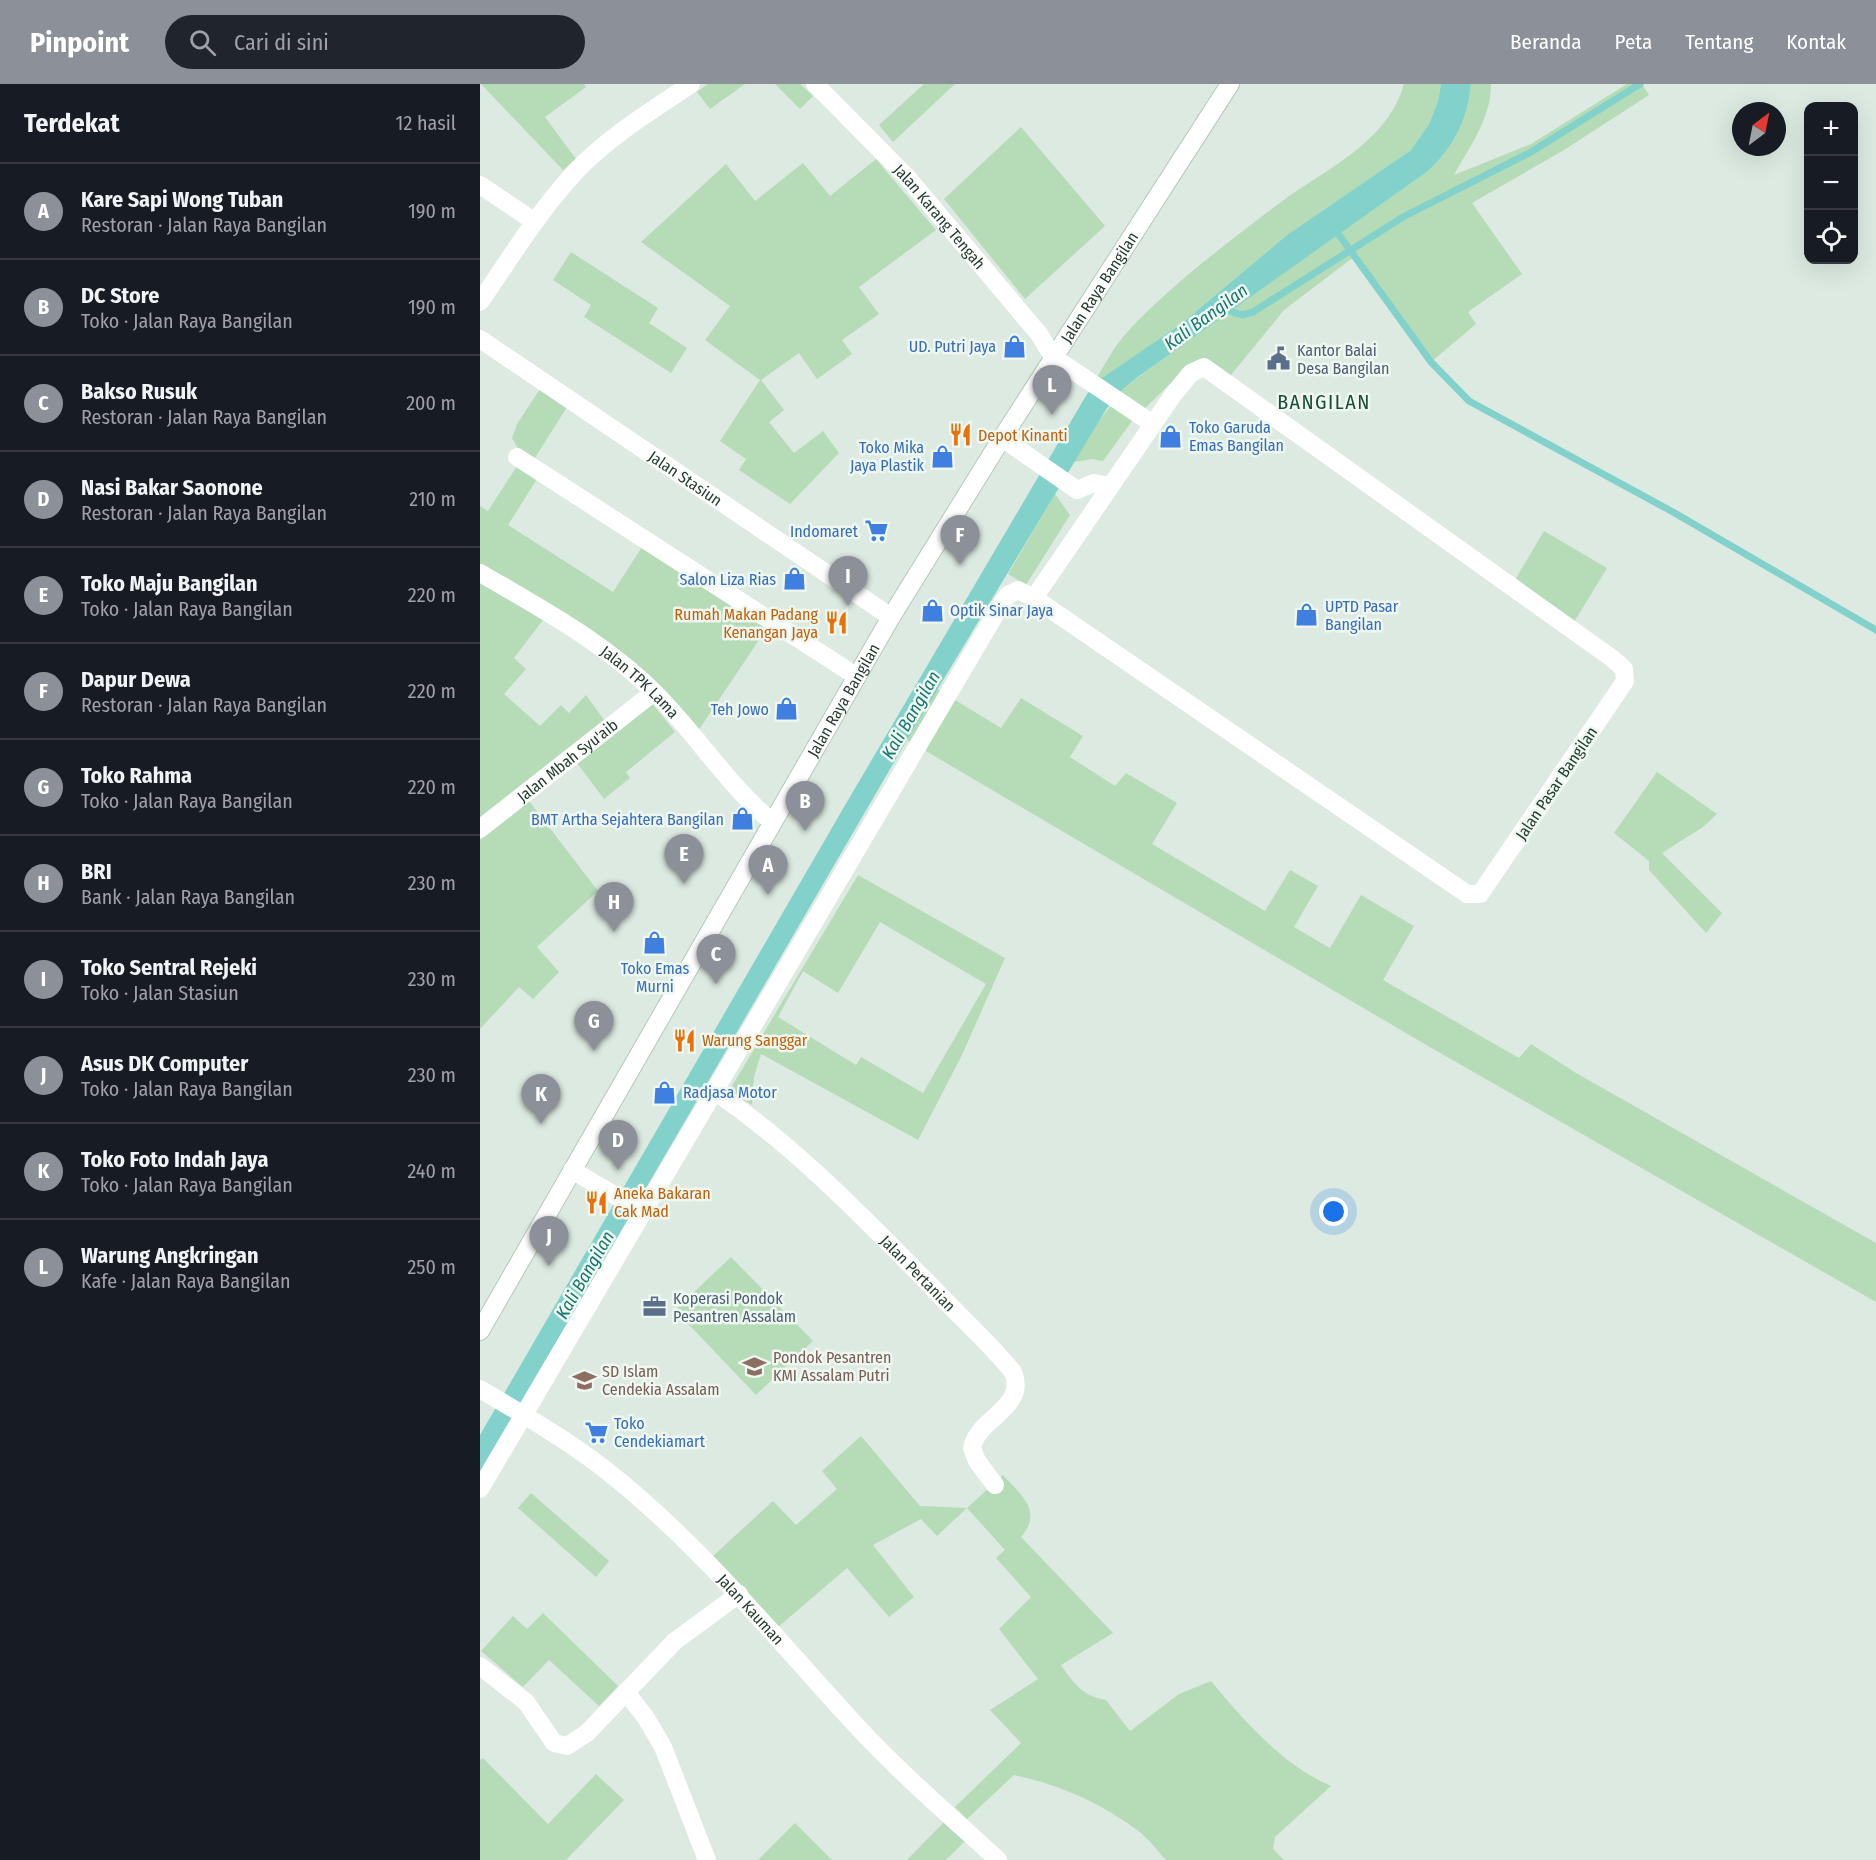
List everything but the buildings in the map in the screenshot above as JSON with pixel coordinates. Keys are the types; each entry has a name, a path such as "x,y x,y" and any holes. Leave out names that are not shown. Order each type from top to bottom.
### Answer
{"street":[{"path":"480,302 559,191 596,153 691,84"},
{"name":"Jalan Karang Tengah","path":"814,84 906,177 1039,334 1053,357"},
{"name":"Jalan Raya Bangilan","path":"480,1331 891,617 1053,357 1230,84"},
{"path":"480,185 535,222"},
{"name":"Jalan Stasiun","path":"480,339 891,617"},
{"path":"1053,357 1153,424"},
{"name":"Jalan Pasar Bangilan","path":"1200,367 1211,370 1613,659 1624,669 1625,681 1483,891 1472,896 1034,598 1110,486 1191,373 1200,367"},
{"path":"1002,438 1073,487 1078,504 1088,518"},
{"path":"517,457 856,676"},
{"path":"1073,487 1094,483 1110,486"},
{"name":"Jalan TPK Lama","path":"480,573 589,640 654,692 732,785 772,822"},
{"path":"480,1489 520,1413 640,1210 714,1091 1002,603 1008,594 1018,590 1034,598"},
{"name":"Jalan Mbah Syu'aib","path":"480,829 654,692"},
{"name":"Jalan Pertanian","path":"714,1091 761,1125 817,1174 903,1257 1013,1372 1017,1380 1014,1396 976,1438 972,1448 977,1461 995,1485"},
{"path":"572,1170 640,1210"},
{"name":"Jalan Kauman","path":"488,1394 575,1447 623,1484 677,1533 739,1594 854,1723 998,1860"},
{"path":"480,1666 526,1702 536,1713 548,1736 561,1746 576,1742 675,1641 739,1594"},
{"path":"626,1692 646,1718 663,1747 706,1860"}],"green space":[{"path":"481,84 584,84 586,87 545,117 576,159 563,170"},
{"path":"708,84 745,84 710,109 697,92"},
{"path":"775,84 800,84 813,96 800,109"},
{"path":"924,84 955,84 893,142 879,125"},
{"path":"1404,84 1441,84 1438,101 1429,124 1411,150 1287,235 1181,324 1096,383 1087,394 1118,344 1147,312 1223,247 1370,138 1396,104"},
{"path":"1471,84 1491,84 1490,97 1484,121 1454,175 1531,144 1627,84 1642,84 1649,95 1564,150 1472,203 1522,274 1468,312 1476,324 1431,362 1355,256 1284,310 1231,375 1189,365 1132,421 1103,461 1092,459 1074,462 1096,425 1124,388 1185,342 1428,171 1445,152 1458,132 1467,109"},
{"path":"1021,127 1105,226 1025,299 944,199"},
{"path":"876,159 936,230 859,287 879,314 842,340 852,354 817,379 799,353 761,380 784,410 769,422 794,453 823,431 839,453 790,504 739,470 746,459 720,441 760,380 705,340 730,306 641,242 726,164 755,201 803,163 830,196"},
{"path":"571,252 658,308 649,323 687,348 671,373 584,317 591,305 553,280"},
{"path":"540,389 567,407 533,461 519,450 512,438 517,424"},
{"path":"517,466 537,479 508,525 613,592 642,547 767,628 698,731 480,565 480,506 488,511"},
{"path":"1055,494 1070,515 1026,585 1008,574"},
{"path":"1544,531 1607,568 1568,632 1509,590"},
{"path":"480,582 543,620 514,658 526,669 504,694 540,726 561,705 569,713 586,695 604,720 480,817"},
{"path":"937,689 1001,728 1021,698 1083,736 1070,757 1115,786 1126,773 1177,803 1152,844 1265,911 1290,870 1318,886 1294,927 1330,948 1361,895 1414,926 1383,980 1519,1058 1531,1044 1576,1073 1876,1243 1876,1302 1428,1046 907,740"},
{"path":"652,703 675,732 626,772 630,778 604,799 577,763"},
{"path":"1657,772 1717,814 1703,827 1662,853 1722,913 1706,933 1649,870 1649,861 1614,833"},
{"path":"529,801 598,891 537,947 559,972 533,999 519,987 480,1029 480,840"},
{"path":"858,875 1005,958 962,1055 918,1140 761,1054 754,1077 752,1105 729,1091","holes":["880,922 986,984 923,1093 861,1057 856,1065 778,1017 803,971 838,993"]},
{"path":"731,1257 813,1341 756,1395 675,1310"},
{"path":"861,1436 920,1506 967,1508 937,1536 921,1519 873,1545 914,1597 889,1617 847,1568 778,1627 713,1556 773,1501 796,1525 837,1489 822,1471"},
{"path":"1003,1475 1023,1497 1030,1511 1030,1519 1021,1537 1113,1633 1061,1665 1070,1678 1085,1692 1106,1700 1130,1731 1179,1694 1211,1681 1265,1741 1313,1777 1331,1786 1275,1837 1273,1849 1284,1860 1166,1860 1141,1833 1109,1811 1063,1789 1014,1775 967,1819 955,1807 1021,1743 990,1710 1038,1679 999,1629 1031,1597 996,1558 1005,1550 967,1508"},
{"path":"531,1493 609,1561 596,1577 518,1508"},
{"path":"543,1613 618,1686 599,1706 549,1660 523,1687 481,1651 513,1616 527,1629"},
{"path":"483,1758 548,1824 596,1774 624,1800 566,1860 480,1860 480,1760"},
{"path":"944,1822 965,1841 946,1860 907,1860"},
{"path":"795,1823 832,1860 758,1860"}],"water":[{"name":"Kali Bangilan","path":"1441,84 1471,84 1467,109 1458,132 1445,152 1428,171 1139,376 1124,388 1107,408 907,740 480,1473 480,1435 844,807 1087,394 1102,378 1181,324 1287,235 1411,150 1429,124 1438,101"}],"waterway":[{"name":"Kali Bangilan","path":"1221,308 1242,315 1253,312 1403,217 1531,152 1640,84"},
{"path":"1334,228 1431,362 1469,401 1673,512 1876,630"}],"place":[{"name":"UD. Putri Jaya","path":"1014,346"},
{"name":"Kantor Balai Desa Bangilan","path":"1279,359"},
{"name":"Warung Angkringan","path":"1052,415"},
{"name":"Depot Kinanti","path":"960,435"},
{"name":"Toko Garuda Emas Bangilan","path":"1171,436"},
{"name":"Toko Mika Jaya Plastik","path":"942,456"},
{"name":"Indomaret","path":"876,531"},
{"name":"Dapur Dewa","path":"960,565"},
{"name":"Salon Liza Rias","path":"794,579"},
{"name":"Toko Sentral Rejeki","path":"848,606"},
{"name":"Optik Sinar Jaya","path":"932,610"},
{"name":"UPTD Pasar Bangilan","path":"1307,615"},
{"name":"Rumah Makan Padang Kenangan Jaya","path":"836,623"},
{"name":"Teh Jowo","path":"787,709"},
{"name":"BMT Artha Sejahtera Bangilan","path":"742,819"},
{"name":"DC Store","path":"805,831"},
{"name":"Toko Maju Bangilan","path":"684,884"},
{"name":"Kare Sapi Wong Tuban","path":"768,895"},
{"name":"BRI","path":"614,932"},
{"name":"Toko Emas Murni","path":"655,943"},
{"name":"Bakso Rusuk","path":"716,984"},
{"name":"Warung Sanggar","path":"684,1040"},
{"name":"Toko Rahma","path":"594,1051"},
{"name":"Radjasa Motor","path":"665,1092"},
{"name":"Toko Foto Indah Jaya","path":"541,1124"},
{"name":"Nasi Bakar Saonone","path":"618,1170"},
{"name":"Aneka Bakaran Cak Mad","path":"596,1202"},
{"name":"Asus DK Computer","path":"549,1266"},
{"name":"Koperasi Pondok Pesantren Assalam","path":"655,1307"},
{"name":"Pondok Pesantren KMI Assalam Putri","path":"755,1366"},
{"name":"SD Islam Cendekia Assalam","path":"584,1380"},
{"name":"Toko Cendekiamart","path":"596,1432"}],"district":[{"name":"BANGILAN","path":"1324,402"}]}
